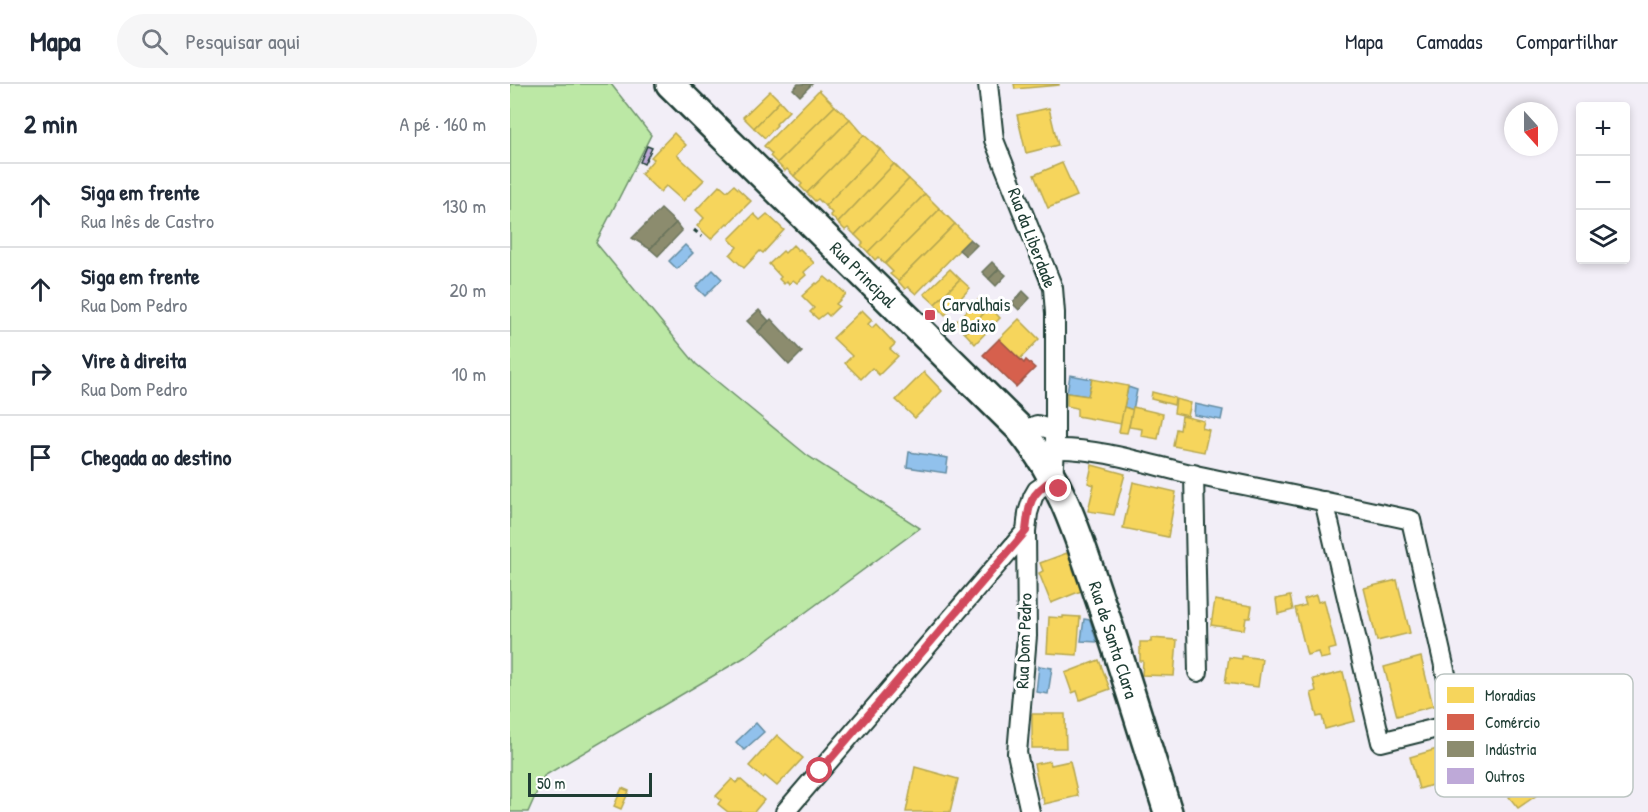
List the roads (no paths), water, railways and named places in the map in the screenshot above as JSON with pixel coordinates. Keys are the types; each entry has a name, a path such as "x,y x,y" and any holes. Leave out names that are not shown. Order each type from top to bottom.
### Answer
{"street":[{"name":"Rua Principal","path":"670,84 1021,431 1053,458"},
{"name":"Rua da Liberdade","path":"988,84 994,140 1053,288 1055,313 1053,458"},
{"path":"1021,431 1037,425 1053,458 1081,449 1411,520 1446,674"},
{"name":"Rua Dom Pedro","path":"1030,812 1017,753 1027,636 1026,531 1033,497 1053,458"},
{"name":"Rua de Santa Clara","path":"1053,458 1168,812"},
{"path":"1194,474 1198,672"},
{"path":"1324,501 1381,742 1435,728"},
{"path":"785,812 1026,531"}],"water":[{"path":"685,245 693,253 677,269 669,261"},
{"path":"713,270 722,279 705,296 696,287"},
{"path":"1070,375 1092,379 1088,396 1067,393"},
{"path":"1128,387 1137,390 1133,410 1124,407"},
{"path":"1195,404 1223,410 1221,420 1194,415"},
{"path":"909,452 948,458 946,473 907,467"},
{"path":"1084,619 1090,620 1097,642 1081,641"},
{"path":"1039,666 1052,668 1048,694 1036,692"},
{"path":"756,723 764,732 744,750 736,742"}],"place":[{"name":"Carvalhais de Baixo","path":"930,315"}]}
